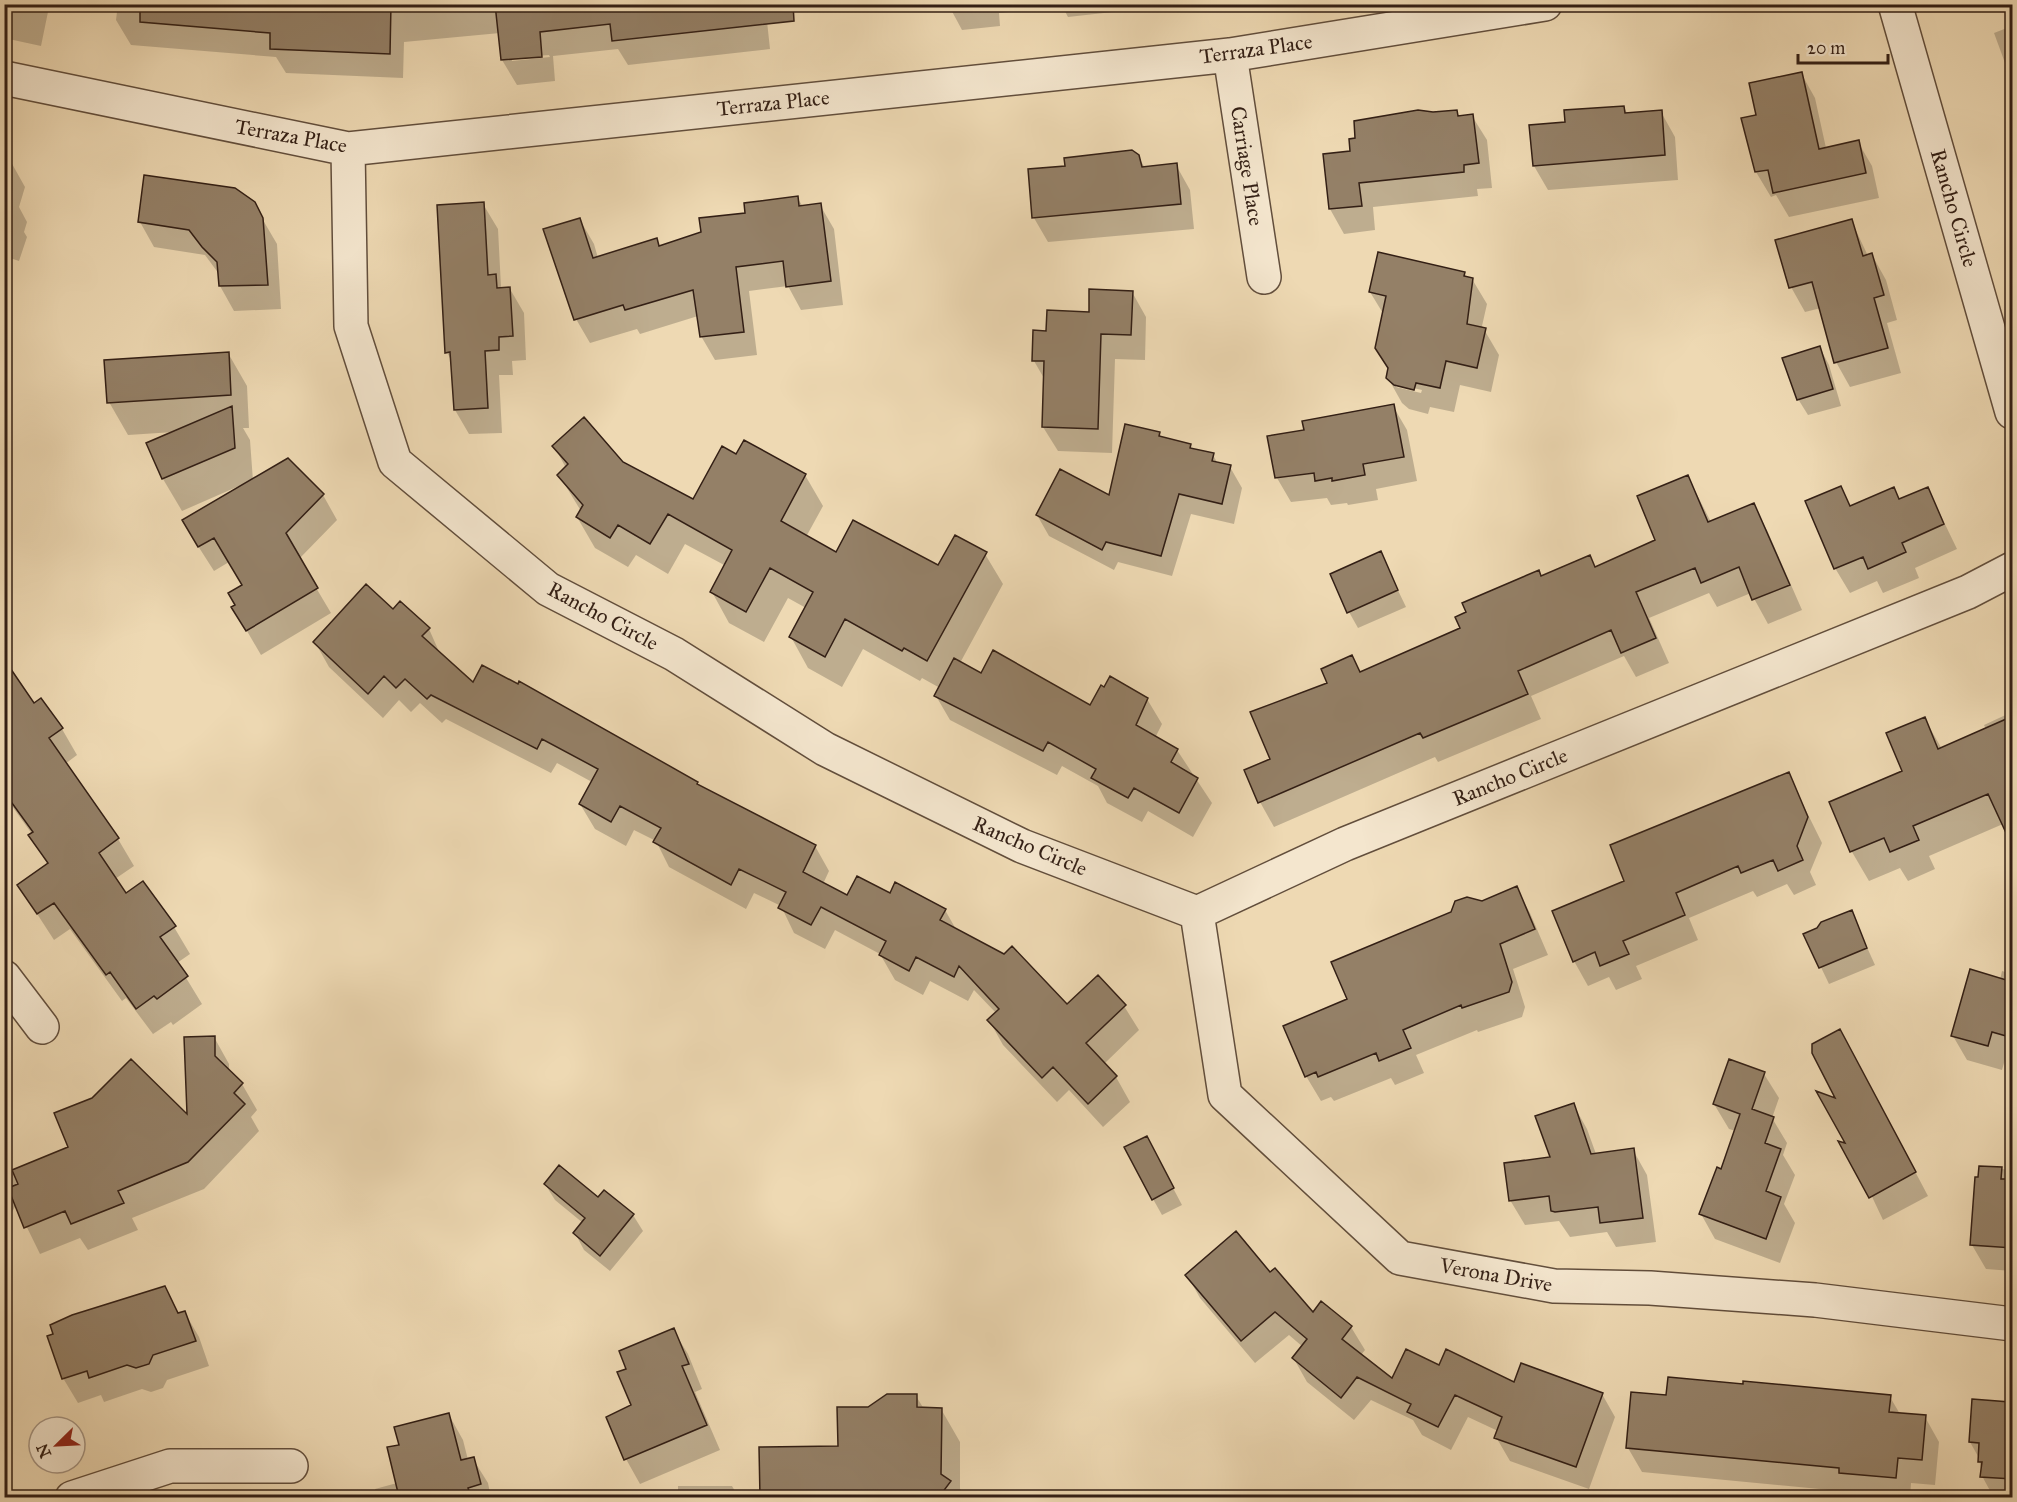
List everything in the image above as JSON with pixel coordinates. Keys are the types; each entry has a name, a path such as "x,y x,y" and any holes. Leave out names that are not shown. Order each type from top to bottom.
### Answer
{"street":[{"name":"Terraza Place","path":"4,78 348,149 1230,55 1545,4"},
{"name":"Rancho Circle","path":"1895,4 2013,412"},
{"name":"Carriage Place","path":"1230,55 1264,277"},
{"name":"Rancho Circle","path":"348,149 351,326 395,462 548,589 674,654 825,749 1022,846 1197,913 1345,844 1968,592 2013,569"},
{"name":"Verona Drive","path":"1197,913 1225,1095 1400,1258 1554,1286 1650,1288 1815,1300 2013,1324"},
{"path":"4,976 42,1027"},
{"path":"72,1497 170,1466 291,1466"}],"building":[{"path":"140,4 391,4 390,54 270,49 270,33 140,22"},
{"path":"495,4 793,4 794,21 612,41 610,24 540,32 542,57 501,60"},
{"path":"1802,72 1819,149 1859,140 1866,173 1773,193 1768,170 1755,172 1741,118 1756,115 1749,83"},
{"path":"1624,106 1625,113 1662,110 1665,155 1533,166 1529,125 1565,122 1564,110"},
{"path":"1418,110 1433,112 1457,110 1458,116 1473,114 1479,163 1464,165 1464,172 1359,183 1362,206 1329,209 1323,154 1350,151 1349,139 1355,138 1354,121"},
{"path":"1132,150 1139,155 1142,167 1177,163 1181,204 1032,218 1028,169 1065,166 1064,158"},
{"path":"144,175 235,188 255,202 263,218 268,285 219,286 217,262 189,230 138,222"},
{"path":"798,196 799,206 821,203 831,281 786,287 783,261 736,267 744,332 700,337 693,290 625,310 623,305 574,320 543,229 580,218 593,258 657,238 659,246 701,232 699,218 745,213 744,203"},
{"path":"484,202 488,275 496,274 497,288 510,287 513,336 499,337 499,350 485,351 488,408 454,410 450,352 445,353 437,205"},
{"path":"1852,219 1863,256 1872,253 1884,295 1874,298 1888,348 1834,363 1812,282 1789,288 1775,240"},
{"path":"1378,252 1465,272 1464,276 1473,278 1467,324 1486,328 1477,368 1446,361 1440,388 1416,383 1414,390 1394,385 1386,378 1388,368 1375,348 1386,296 1369,292"},
{"path":"1089,289 1133,291 1131,335 1101,334 1098,429 1042,427 1044,361 1032,361 1033,330 1046,331 1047,310 1089,312"},
{"path":"1820,346 1833,389 1797,400 1782,358"},
{"path":"229,352 231,395 107,403 104,360"},
{"path":"1394,404 1404,457 1363,464 1365,475 1332,481 1332,478 1315,481 1314,473 1275,478 1267,436 1304,430 1302,421"},
{"path":"232,406 235,448 162,479 146,443"},
{"path":"584,417 623,462 693,499 722,446 736,454 744,440 806,474 781,521 836,552 853,520 938,565 955,535 987,552 927,661 904,648 902,651 845,619 825,657 789,637 813,592 770,568 746,612 710,592 732,550 668,514 650,544 618,525 610,538 576,517 583,505 557,475 568,464 552,446"},
{"path":"1125,424 1160,432 1159,436 1191,444 1190,448 1214,453 1212,461 1231,465 1222,504 1179,494 1161,556 1106,542 1102,550 1036,515 1060,469 1109,495"},
{"path":"288,458 324,494 286,533 318,588 246,631 231,607 235,605 228,593 242,585 214,538 198,547 182,520"},
{"path":"1688,475 1708,522 1754,503 1790,585 1752,600 1739,567 1701,583 1695,568 1636,592 1656,638 1621,653 1611,630 1518,671 1528,694 1423,738 1420,733 1258,803 1244,770 1270,759 1250,712 1327,683 1321,669 1352,655 1360,672 1460,628 1455,617 1466,612 1462,603 1539,570 1541,576 1590,555 1595,567 1655,540 1637,496"},
{"path":"1841,486 1850,506 1894,487 1899,499 1928,487 1944,524 1902,543 1906,552 1868,569 1863,557 1834,569 1805,501"},
{"path":"1381,551 1398,590 1347,613 1330,574"},
{"path":"366,584 393,609 400,601 430,628 422,636 473,682 482,665 518,684 519,681 698,782 697,784 816,845 803,872 847,895 857,876 890,893 895,882 946,909 940,920 1004,954 1012,946 1067,1004 1098,975 1126,1005 1086,1043 1117,1076 1088,1104 1053,1067 1042,1078 987,1020 999,1009 959,966 954,977 916,957 909,971 879,955 886,941 821,907 811,925 778,908 786,892 739,869 731,885 653,842 661,828 620,806 611,822 579,804 598,769 542,739 537,749 431,695 427,699 405,679 396,688 384,676 368,694 313,642"},
{"path":"993,650 1090,705 1101,685 1104,687 1110,676 1148,698 1136,725 1178,749 1171,762 1198,778 1179,813 1134,788 1128,798 1091,778 1096,769 1048,742 1043,751 934,696 954,658 981,673"},
{"path":"4,659 34,703 41,698 63,728 49,738 119,838 99,853 126,893 143,881 176,926 160,937 188,976 157,999 154,996 136,1009 110,972 106,975 54,903 37,914 17,885 48,863 28,835 33,832 4,792"},
{"path":"2013,716 2013,848 1988,794 1913,826 1919,840 1890,852 1884,838 1850,852 1829,802 1902,771 1886,733 1925,717 1938,749"},
{"path":"1789,772 1808,817 1797,846 1803,860 1778,871 1773,860 1741,873 1738,866 1676,893 1685,915 1623,941 1629,954 1600,966 1595,952 1573,962 1552,911 1624,881 1610,845"},
{"path":"1517,886 1535,929 1500,944 1512,982 1509,992 1462,1008 1461,1005 1403,1030 1411,1048 1379,1061 1376,1053 1318,1077 1316,1072 1305,1077 1283,1026 1347,999 1331,962 1451,912 1455,901 1467,897 1482,901"},
{"path":"1852,910 1867,948 1819,968 1803,934 1817,928 1821,922"},
{"path":"1970,969 2013,982 2013,1038 1992,1032 1988,1046 1951,1036"},
{"path":"1840,1029 1916,1172 1869,1198 1838,1141 1845,1143 1816,1091 1835,1098 1812,1053 1812,1044"},
{"path":"215,1036 215,1056 243,1083 234,1093 245,1104 188,1162 118,1191 124,1203 71,1224 65,1211 24,1228 8,1188 18,1184 12,1170 68,1147 54,1113 92,1098 131,1059 187,1114 184,1037"},
{"path":"1729,1059 1765,1072 1752,1109 1774,1117 1765,1143 1781,1149 1766,1191 1781,1197 1766,1239 1699,1214 1717,1167 1721,1169 1740,1114 1713,1104"},
{"path":"1574,1103 1591,1154 1634,1148 1643,1218 1600,1223 1598,1207 1555,1212 1551,1211 1549,1196 1509,1201 1504,1163 1550,1157 1535,1116"},
{"path":"1147,1136 1174,1188 1152,1200 1124,1147"},
{"path":"559,1165 598,1197 604,1190 634,1214 600,1256 573,1233 585,1218 544,1184"},
{"path":"1979,1166 2002,1167 2001,1179 2013,1179 2013,1248 1970,1245 1975,1177 1978,1177"},
{"path":"1236,1231 1270,1272 1275,1268 1313,1312 1321,1301 1352,1326 1342,1339 1392,1378 1406,1349 1439,1365 1446,1349 1514,1382 1521,1363 1603,1393 1576,1467 1494,1438 1502,1417 1455,1395 1438,1427 1407,1412 1411,1404 1357,1377 1341,1398 1292,1358 1307,1339 1275,1312 1241,1341 1185,1275"},
{"path":"165,1286 178,1313 185,1311 196,1341 153,1355 149,1364 136,1368 127,1365 89,1378 87,1371 62,1379 47,1336 53,1334 50,1325 72,1315"},
{"path":"674,1328 689,1364 682,1366 707,1425 624,1460 606,1417 631,1405 617,1372 626,1369 619,1351"},
{"path":"1668,1377 1743,1384 1743,1381 1891,1395 1889,1412 1926,1415 1922,1460 1898,1458 1896,1478 1839,1473 1839,1468 1626,1448 1631,1392 1666,1395"},
{"path":"887,1394 917,1394 917,1407 942,1408 941,1474 951,1481 939,1497 760,1497 759,1447 838,1446 837,1407 868,1407"},
{"path":"1972,1399 2010,1402 2013,1479 1980,1477 1982,1462 1978,1462 1979,1443 1969,1442"},
{"path":"449,1413 461,1460 474,1457 481,1484 468,1488 471,1497 399,1497 387,1447 399,1445 394,1427"}]}
